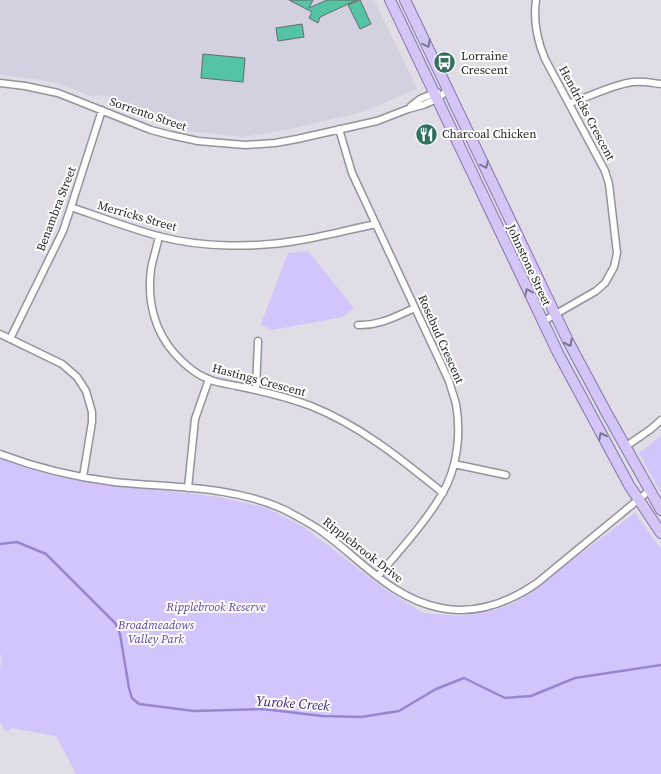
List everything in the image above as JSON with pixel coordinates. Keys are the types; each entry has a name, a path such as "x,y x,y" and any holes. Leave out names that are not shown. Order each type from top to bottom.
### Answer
{"main road":[{"name":"Johnstone Street","path":"390,0 542,322 614,459 661,533"},
{"name":"Johnstone Street","path":"405,0 555,315 661,510"}],"street":[{"name":"Hendricks Crescent","path":"536,0 536,33 545,59 606,170 616,253 614,267 605,283 542,322"},
{"name":"Sorrento Street","path":"0,83 42,89 151,130 170,135 218,144 245,145 297,139 377,121 423,105 435,95 449,89"},
{"path":"570,104 627,83 661,84"},
{"name":"Benambra Street","path":"10,339 57,243 71,207 102,110"},
{"name":"Rosebud Crescent","path":"339,129 352,173 449,381 456,402 458,424 458,444 454,464 443,493 378,576"},
{"name":"Merricks Street","path":"71,207 159,236 199,243 229,245 254,245 302,240 376,224"},
{"name":"Hastings Crescent","path":"159,236 151,269 150,298 156,324 162,337 182,362 195,372 209,379 286,398 310,406 354,427 378,442 443,493"},
{"path":"358,325 379,324 414,308"},
{"path":"0,334 62,364 77,377 86,391 92,412 92,422 83,477"},
{"path":"256,390 258,341"},
{"path":"188,488 195,418 209,379"},
{"path":"625,446 661,420"},
{"name":"Ripplebrook Drive","path":"0,454 44,469 83,477 113,482 225,492 263,501 306,521 324,533 404,596 428,605 456,610 471,610 496,605 524,592 650,490"},
{"path":"454,464 506,475"}],"shaded area":[{"path":"0,0 374,0 417,89 359,113 290,129 243,137 188,131 135,114 113,104 111,98 98,94 94,97 56,83 0,75"}],"green space":[{"path":"308,251 354,308 343,317 272,330 261,324 288,253"},
{"path":"661,436 661,493 639,453"},
{"name":"Broadmeadows Valley Park","path":"0,457 58,477 219,497 267,508 305,528 386,590 423,613 460,616 495,610 516,602 635,513 661,549 661,774 76,774 56,736 12,728 6,732 0,722 0,669 2,660 0,652"}],"building":[{"path":"289,0 313,0 309,8 327,0 357,0 320,17 318,23 309,18 312,12"},
{"path":"360,0 371,24 360,29 348,5"},
{"path":"302,24 304,37 278,41 276,28"},
{"path":"203,54 245,58 243,82 201,78"}],"waterway":[{"name":"Yuroke Creek","path":"0,544 17,542 46,554 115,623 120,634 129,688 132,698 139,704 194,711 263,709 322,716 361,717 399,711 436,689 464,678 505,698 531,696 575,678 661,665"}],"place":[{"name":"Lorraine Crescent","path":"445,63"},
{"name":"Charcoal Chicken","path":"426,134"}],"park label":[{"name":"Ripplebrook Reserve","path":"216,607"}]}
